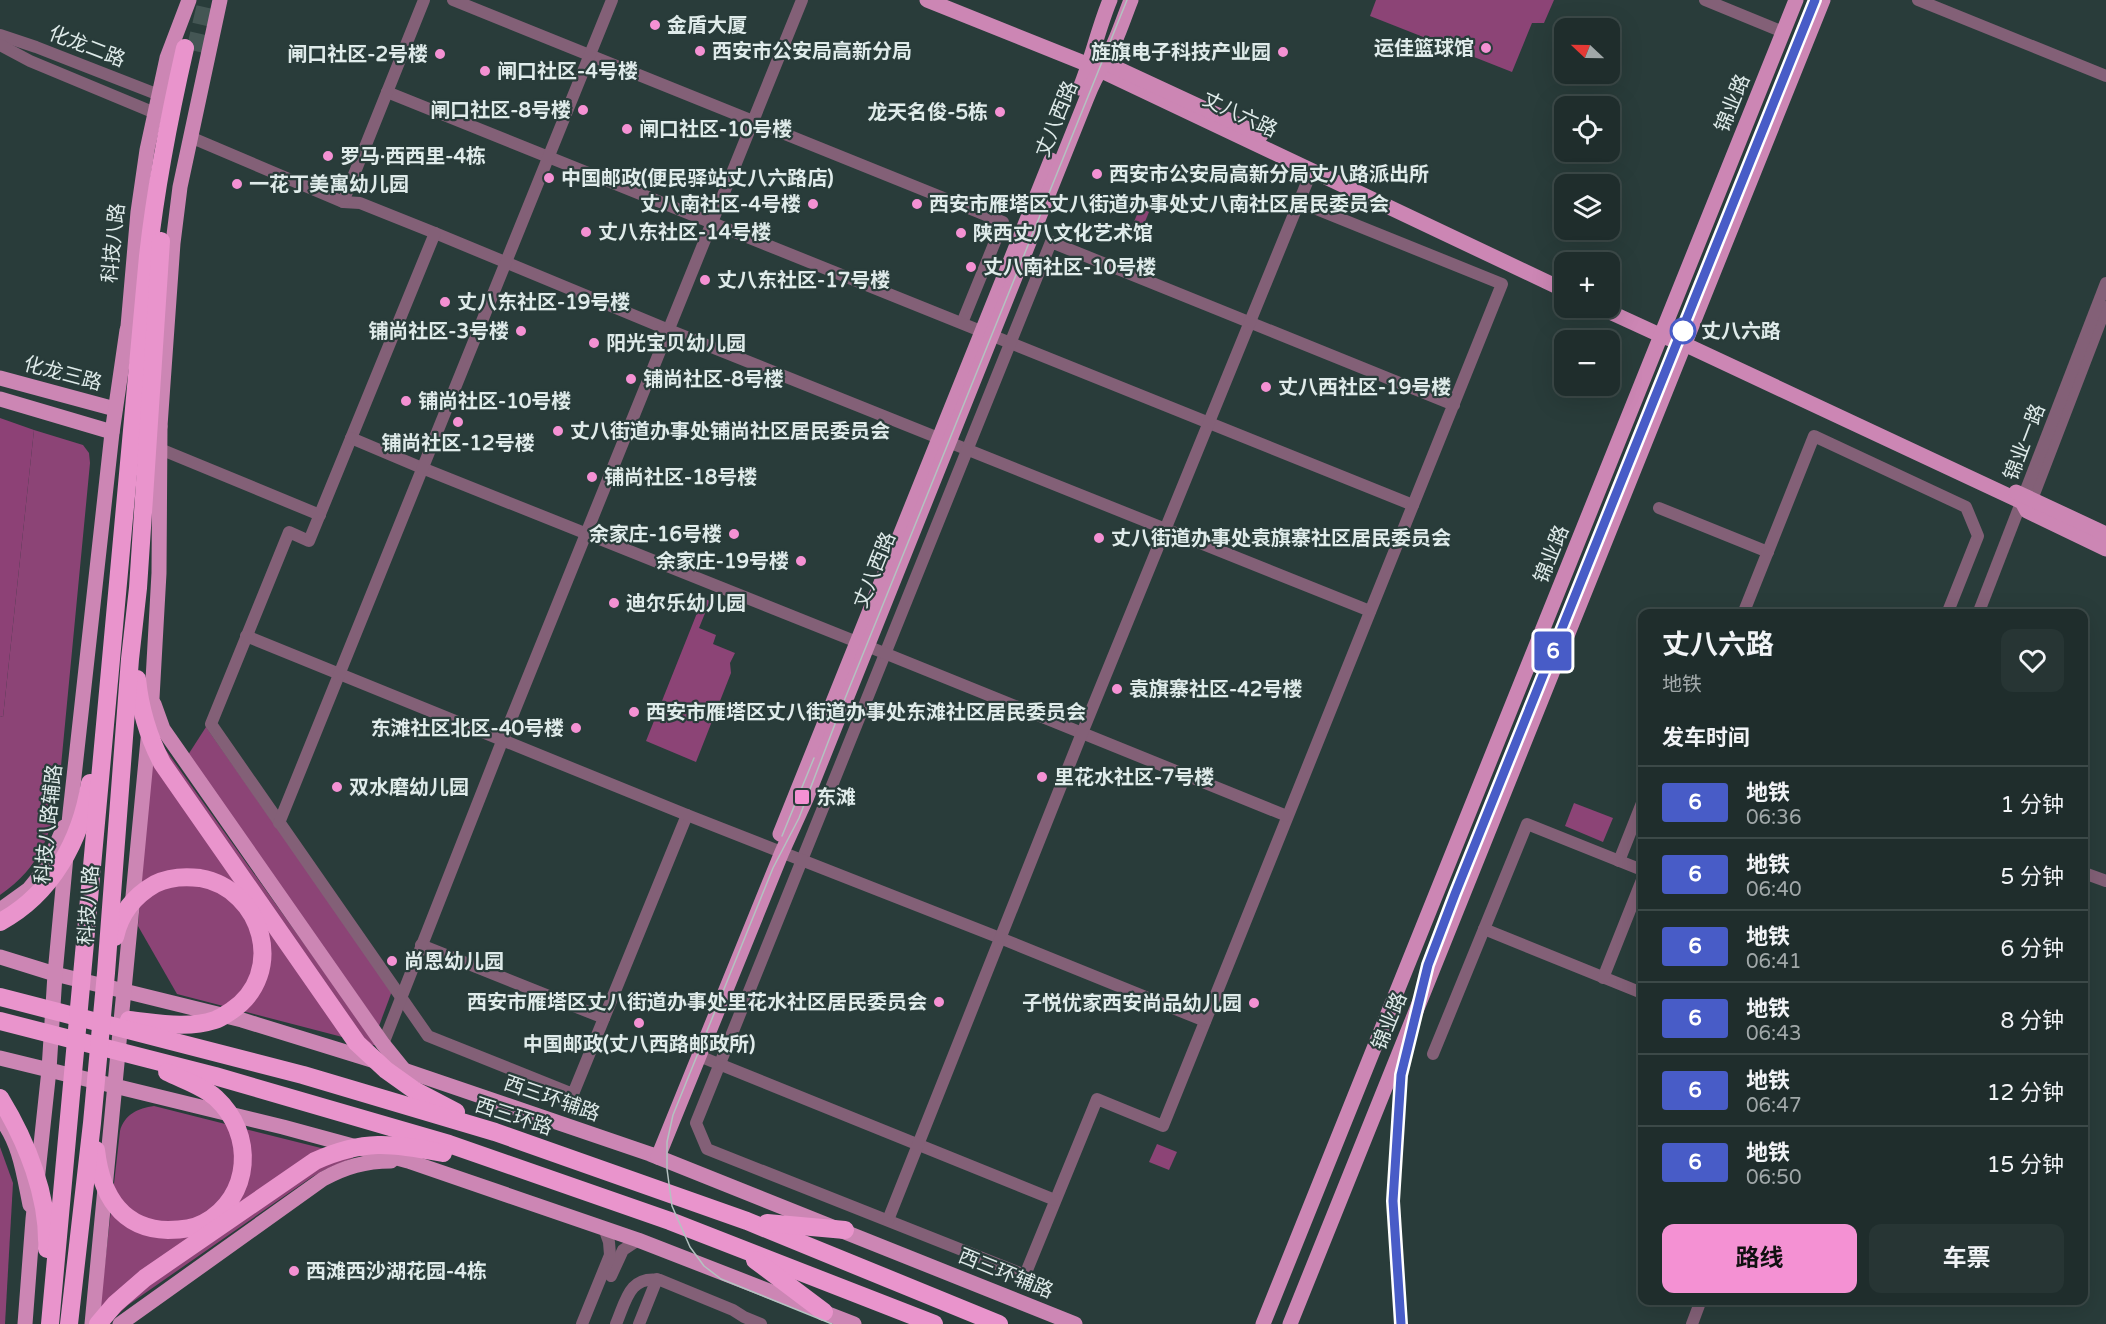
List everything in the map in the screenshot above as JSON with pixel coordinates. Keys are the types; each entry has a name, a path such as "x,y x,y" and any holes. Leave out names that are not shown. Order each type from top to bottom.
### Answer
{"highway":[{"name":"科技八路","path":"50,1324 154,197 165,134 190,50 162,238 134,660 92,1123 69,1324"},
{"path":"134,660 140,703 151,742 162,763 357,1043 386,1070 414,1090 495,1132"},
{"path":"0,922 12,916 40,892 61,865 82,822 97,732 108,694"},
{"path":"64,1013 191,1025 218,1019 240,1005 253,988 261,960 259,930 254,916 246,905 220,884 182,876 164,880 144,891 125,912 118,924 106,973"},
{"name":"西三环路","path":"0,997 217,1051 495,1132 747,1221 999,1324"},
{"path":"0,1021 215,1076 449,1144 737,1247 928,1322"},
{"path":"92,1123 98,1172 107,1194 121,1212 143,1226 156,1229 190,1228 205,1222 222,1208 233,1193 241,1178 243,1143 238,1127 227,1109 202,1089 131,1055"},
{"path":"0,1098 24,1142 46,1221 48,1244 45,1324"},
{"path":"98,1324 115,1304 145,1278 315,1161 336,1152 362,1145 386,1144 414,1155 512,1166"},
{"path":"747,1221 845,1230"},
{"path":"737,1247 824,1312"}],"main road":[{"name":"科技八路","path":"126,498 127,330 138,212 167,58 189,0"},
{"name":"科技八路","path":"144,488 160,426 173,243 180,187 220,0"},
{"name":"丈八六路","path":"927,0 1096,64 1554,285"},
{"name":"丈八六路","path":"952,0 1554,274"},
{"name":"丈八西路","path":"1096,64 1098,29 1110,0"},
{"name":"丈八西路","path":"654,1156 778,850 806,799 862,644 1096,64 1131,0"},
{"name":"锦业路","path":"1263,1324 1796,0"},
{"name":"锦业路","path":"1290,1324 1824,0"},
{"path":"1620,306 1664,332"},
{"path":"1620,315 1686,339 2027,502 2106,534"},
{"name":"科技八路辅路","path":"25,1324 70,813 112,432 127,330"},
{"name":"化龙三路","path":"0,378 116,409"},
{"path":"0,399 112,432"},
{"path":"92,1324 152,698 159,573 160,426"},
{"path":"2027,502 2106,549"},
{"path":"152,698 163,729 383,1044 404,1070"},
{"path":"0,910 29,889 46,868 70,813"},
{"name":"丈八西路","path":"654,1156 699,1056 778,850"},
{"name":"西三环辅路","path":"0,957 55,974 242,1020 404,1070 654,1156 845,1230 1075,1324"},
{"path":"0,1058 283,1127 414,1155 638,1239 854,1324"},
{"path":"0,1118 8,1127 22,1167 33,1219"},
{"path":"120,1324 323,1179 344,1167 414,1155"}],"street":[{"path":"343,202 424,0"},
{"path":"453,0 1003,222 962,323"},
{"path":"279,823 612,0"},
{"path":"383,1044 503,739 802,0"},
{"path":"1705,0 1783,32"},
{"path":"1918,0 2106,76"},
{"name":"化龙二路","path":"0,35 159,95"},
{"name":"化龙二路","path":"0,45 30,61 155,113"},
{"path":"387,92 1413,505"},
{"path":"190,137 343,202 360,203 435,232 669,330 1370,611"},
{"path":"888,1220 1082,733 1312,170"},
{"path":"1299,202 1502,284 1454,405 1287,816 1163,1126 1097,1099 1025,1275 707,1149 696,1123 1052,242 1454,405"},
{"path":"435,232 309,541 289,532 211,724 428,1036 573,1094 687,815"},
{"name":"锦业一路","path":"1988,609 2106,283"},
{"name":"锦业一路","path":"1980,609 2027,502 2106,307"},
{"path":"1745,609 1814,436 1966,507 1978,536 1949,609"},
{"path":"351,438 586,535 1287,816"},
{"path":"160,449 320,515"},
{"path":"1659,508 1767,552"},
{"path":"246,636 687,815 1205,1021"},
{"path":"1619,861 1638,813"},
{"path":"1434,1054 1527,824 1638,868"},
{"path":"2088,875 2106,882"},
{"path":"1603,978 1638,890"},
{"path":"1484,929 1638,991"},
{"path":"421,945 604,1018"},
{"path":"699,1056 1055,1200"},
{"path":"582,1324 610,1255 609,1242 604,1228"},
{"path":"591,1324 616,1261 623,1250 638,1239"},
{"path":"616,1324 634,1285 648,1279 657,1279 733,1310 742,1321 761,1324"},
{"path":"639,1324 657,1279"},
{"path":"1692,1324 1699,1305"},
{"path":"1700,1324 1708,1305"}],"shaded area":[{"name":"运佳篮球馆","path":"1376,0 1554,0 1544,23 1532,23 1512,72 1370,16"},
{"path":"1140,208 1149,212 1142,229 1132,226"},
{"path":"0,418 34,430 3,717 0,716"},
{"path":"34,430 83,445 89,453 90,463 56,804 48,834 35,860 14,884 0,895 0,716 3,717"},
{"path":"703,598 710,601 699,628 716,635 713,644 735,653 730,663 731,673 696,762 646,741"},
{"path":"206,727 392,991 379,1026 188,755"},
{"path":"158,739 377,1046 177,994 138,926 151,761"},
{"path":"1574,803 1613,818 1603,842 1565,826"},
{"path":"154,1106 353,1156 353,1158 312,1177 128,1305 111,1321 98,1324 120,1131 132,1113"},
{"path":"1157,1144 1177,1152 1169,1170 1149,1162"},
{"path":"0,1147 13,1183 5,1324 0,1324"}],"tunnel":[{"path":"195,51 207,0"}],"tram line":[{"path":"832,1324 721,1279 704,1266 690,1247 672,1206 667,1169 667,1142 673,1115 773,868 799,818 1127,0"},
{"path":"782,836 814,758"}],"metro line":[{"name":"6","path":"1401,1324 1393,1201 1401,1075 1428,965 1815,0"}],"place":[{"name":"金盾大厦","path":"655,25"},
{"name":"运佳篮球馆","path":"1486,48"},
{"name":"西安市公安局高新分局","path":"700,51"},
{"name":"旌旗电子科技产业园","path":"1283,52"},
{"name":"闸口社区-2号楼","path":"440,54"},
{"name":"闸口社区-4号楼","path":"485,71"},
{"name":"闸口社区-8号楼","path":"583,110"},
{"name":"龙天名俊-5栋","path":"1000,112"},
{"name":"闸口社区-10号楼","path":"627,129"},
{"name":"罗马·西西里-4栋","path":"328,156"},
{"name":"西安市公安局高新分局丈八路派出所","path":"1097,174"},
{"name":"中国邮政(便民驿站丈八六路店)","path":"549,178"},
{"name":"一花丁美寓幼儿园","path":"237,184"},
{"name":"丈八南社区-4号楼","path":"813,204"},
{"name":"西安市雁塔区丈八街道办事处丈八南社区居民委员会","path":"917,204"},
{"name":"丈八东社区-14号楼","path":"586,232"},
{"name":"陕西丈八文化艺术馆","path":"961,233"},
{"name":"丈八南社区-10号楼","path":"971,267"},
{"name":"丈八东社区-17号楼","path":"705,280"},
{"name":"丈八东社区-19号楼","path":"445,302"},
{"name":"铺尚社区-3号楼","path":"521,331"},
{"name":"丈八六路","path":"1683,331"},
{"name":"阳光宝贝幼儿园","path":"594,343"},
{"name":"铺尚社区-8号楼","path":"631,379"},
{"name":"丈八西社区-19号楼","path":"1266,387"},
{"name":"铺尚社区-10号楼","path":"406,401"},
{"name":"铺尚社区-12号楼","path":"458,422"},
{"name":"丈八街道办事处铺尚社区居民委员会","path":"558,431"},
{"name":"铺尚社区-18号楼","path":"592,477"},
{"name":"余家庄-16号楼","path":"734,534"},
{"name":"丈八街道办事处袁旗寨社区居民委员会","path":"1099,538"},
{"name":"余家庄-19号楼","path":"801,561"},
{"name":"迪尔乐幼儿园","path":"614,603"},
{"name":"袁旗寨社区-42号楼","path":"1117,689"},
{"name":"西安市雁塔区丈八街道办事处东滩社区居民委员会","path":"634,712"},
{"name":"东滩社区北区-40号楼","path":"576,728"},
{"name":"里花水社区-7号楼","path":"1042,777"},
{"name":"双水磨幼儿园","path":"337,787"},
{"name":"东滩","path":"802,797"},
{"name":"尚恩幼儿园","path":"392,961"},
{"name":"西安市雁塔区丈八街道办事处里花水社区居民委员会","path":"939,1002"},
{"name":"子悦优家西安尚品幼儿园","path":"1254,1003"},
{"name":"中国邮政(丈八西路邮政所)","path":"639,1023"},
{"name":"西滩西沙湖花园-4栋","path":"294,1271"}]}
